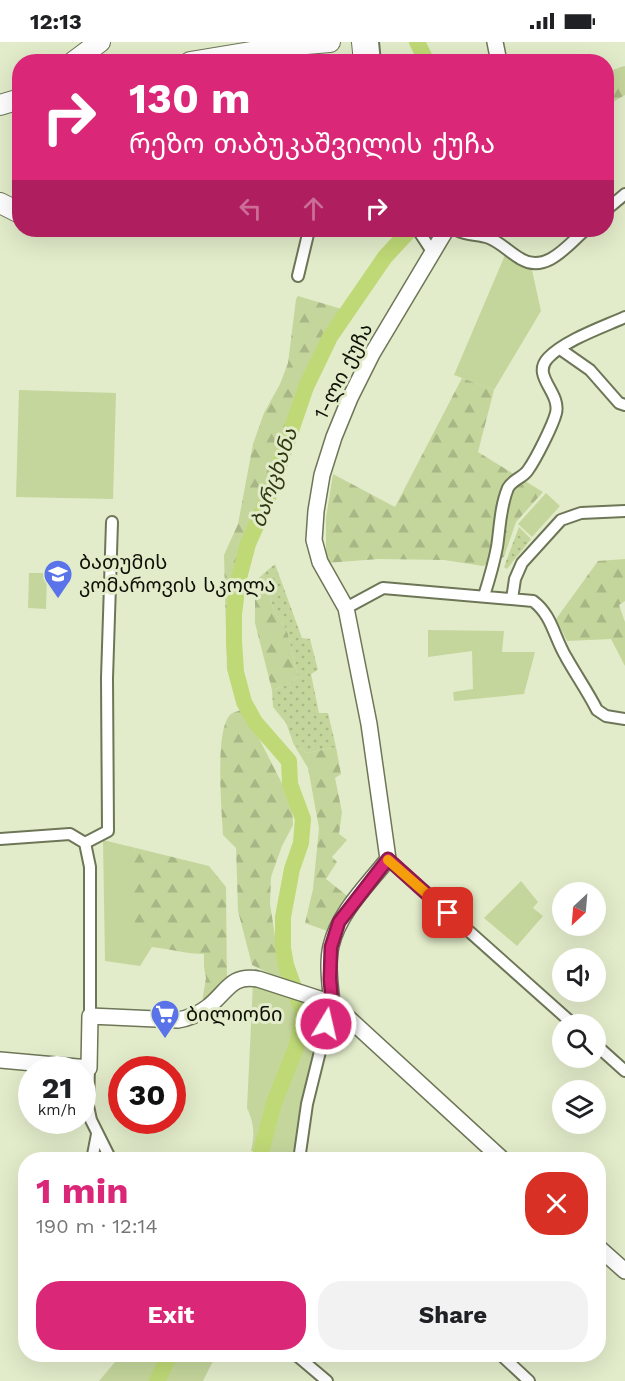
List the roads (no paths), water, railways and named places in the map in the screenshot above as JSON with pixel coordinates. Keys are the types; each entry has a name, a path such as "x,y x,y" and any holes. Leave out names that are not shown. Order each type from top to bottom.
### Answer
{"highway":[{"path":"84,54 100,42"},
{"path":"258,42 294,45"},
{"path":"239,54 323,42"},
{"path":"284,54 323,42"}],"main road":[{"name":"1-ლი ქუჩა","path":"388,859 369,724 346,608 320,562 314,540 316,511 322,475 350,398 372,354 443,237"},
{"path":"325,1001 330,979 331,947 339,922 388,859"},
{"path":"89,1056 90,1016 178,1020 195,1016 208,1007 232,982 246,977 276,984 325,1001 494,1152"},
{"path":"0,1060 18,1062"},
{"path":"606,1254 625,1271"}],"street":[{"path":"298,276 307,237"},
{"path":"423,237 433,254"},
{"path":"484,237 490,238 524,261 539,263 556,257 577,237"},
{"path":"484,596 508,488 513,481 527,472 557,411 555,398 543,376 542,368 548,358 560,349 625,316"},
{"path":"560,349 590,370 619,403 625,405"},
{"path":"512,599 515,579 522,563 561,520 582,513 625,511"},
{"path":"85,843 108,831 107,678 112,522"},
{"path":"346,608 383,588 533,601 550,619 555,637 597,711 606,716 625,719"},
{"path":"0,839 70,834 85,843 90,867 90,1016"},
{"path":"388,859 562,1014"},
{"path":"300,1152 325,1001"},
{"path":"606,1054 625,1071"},
{"path":"96,1131 107,1152"},
{"path":"94,1152 97,1134"},
{"path":"304,1362 327,1381"},
{"path":"509,1362 529,1381"}],"waterway":[{"name":"ბარცხანა","path":"417,42 423,54"},
{"name":"ბარცხანა","path":"261,1152 274,1103 297,1045 303,1013 286,965 283,948 283,917 292,869 301,843 303,819 290,784 289,761 255,722 244,702 236,672 234,641 234,614 238,582 248,544 267,501 306,387 330,337 385,257 404,237"},
{"name":"ბარცხანა","path":"157,1381 166,1362"}],"place":[{"name":"ბათუმის კომაროვის სკოლა","path":"58,600"},
{"name":"ბილიონი","path":"165,1040"}]}
